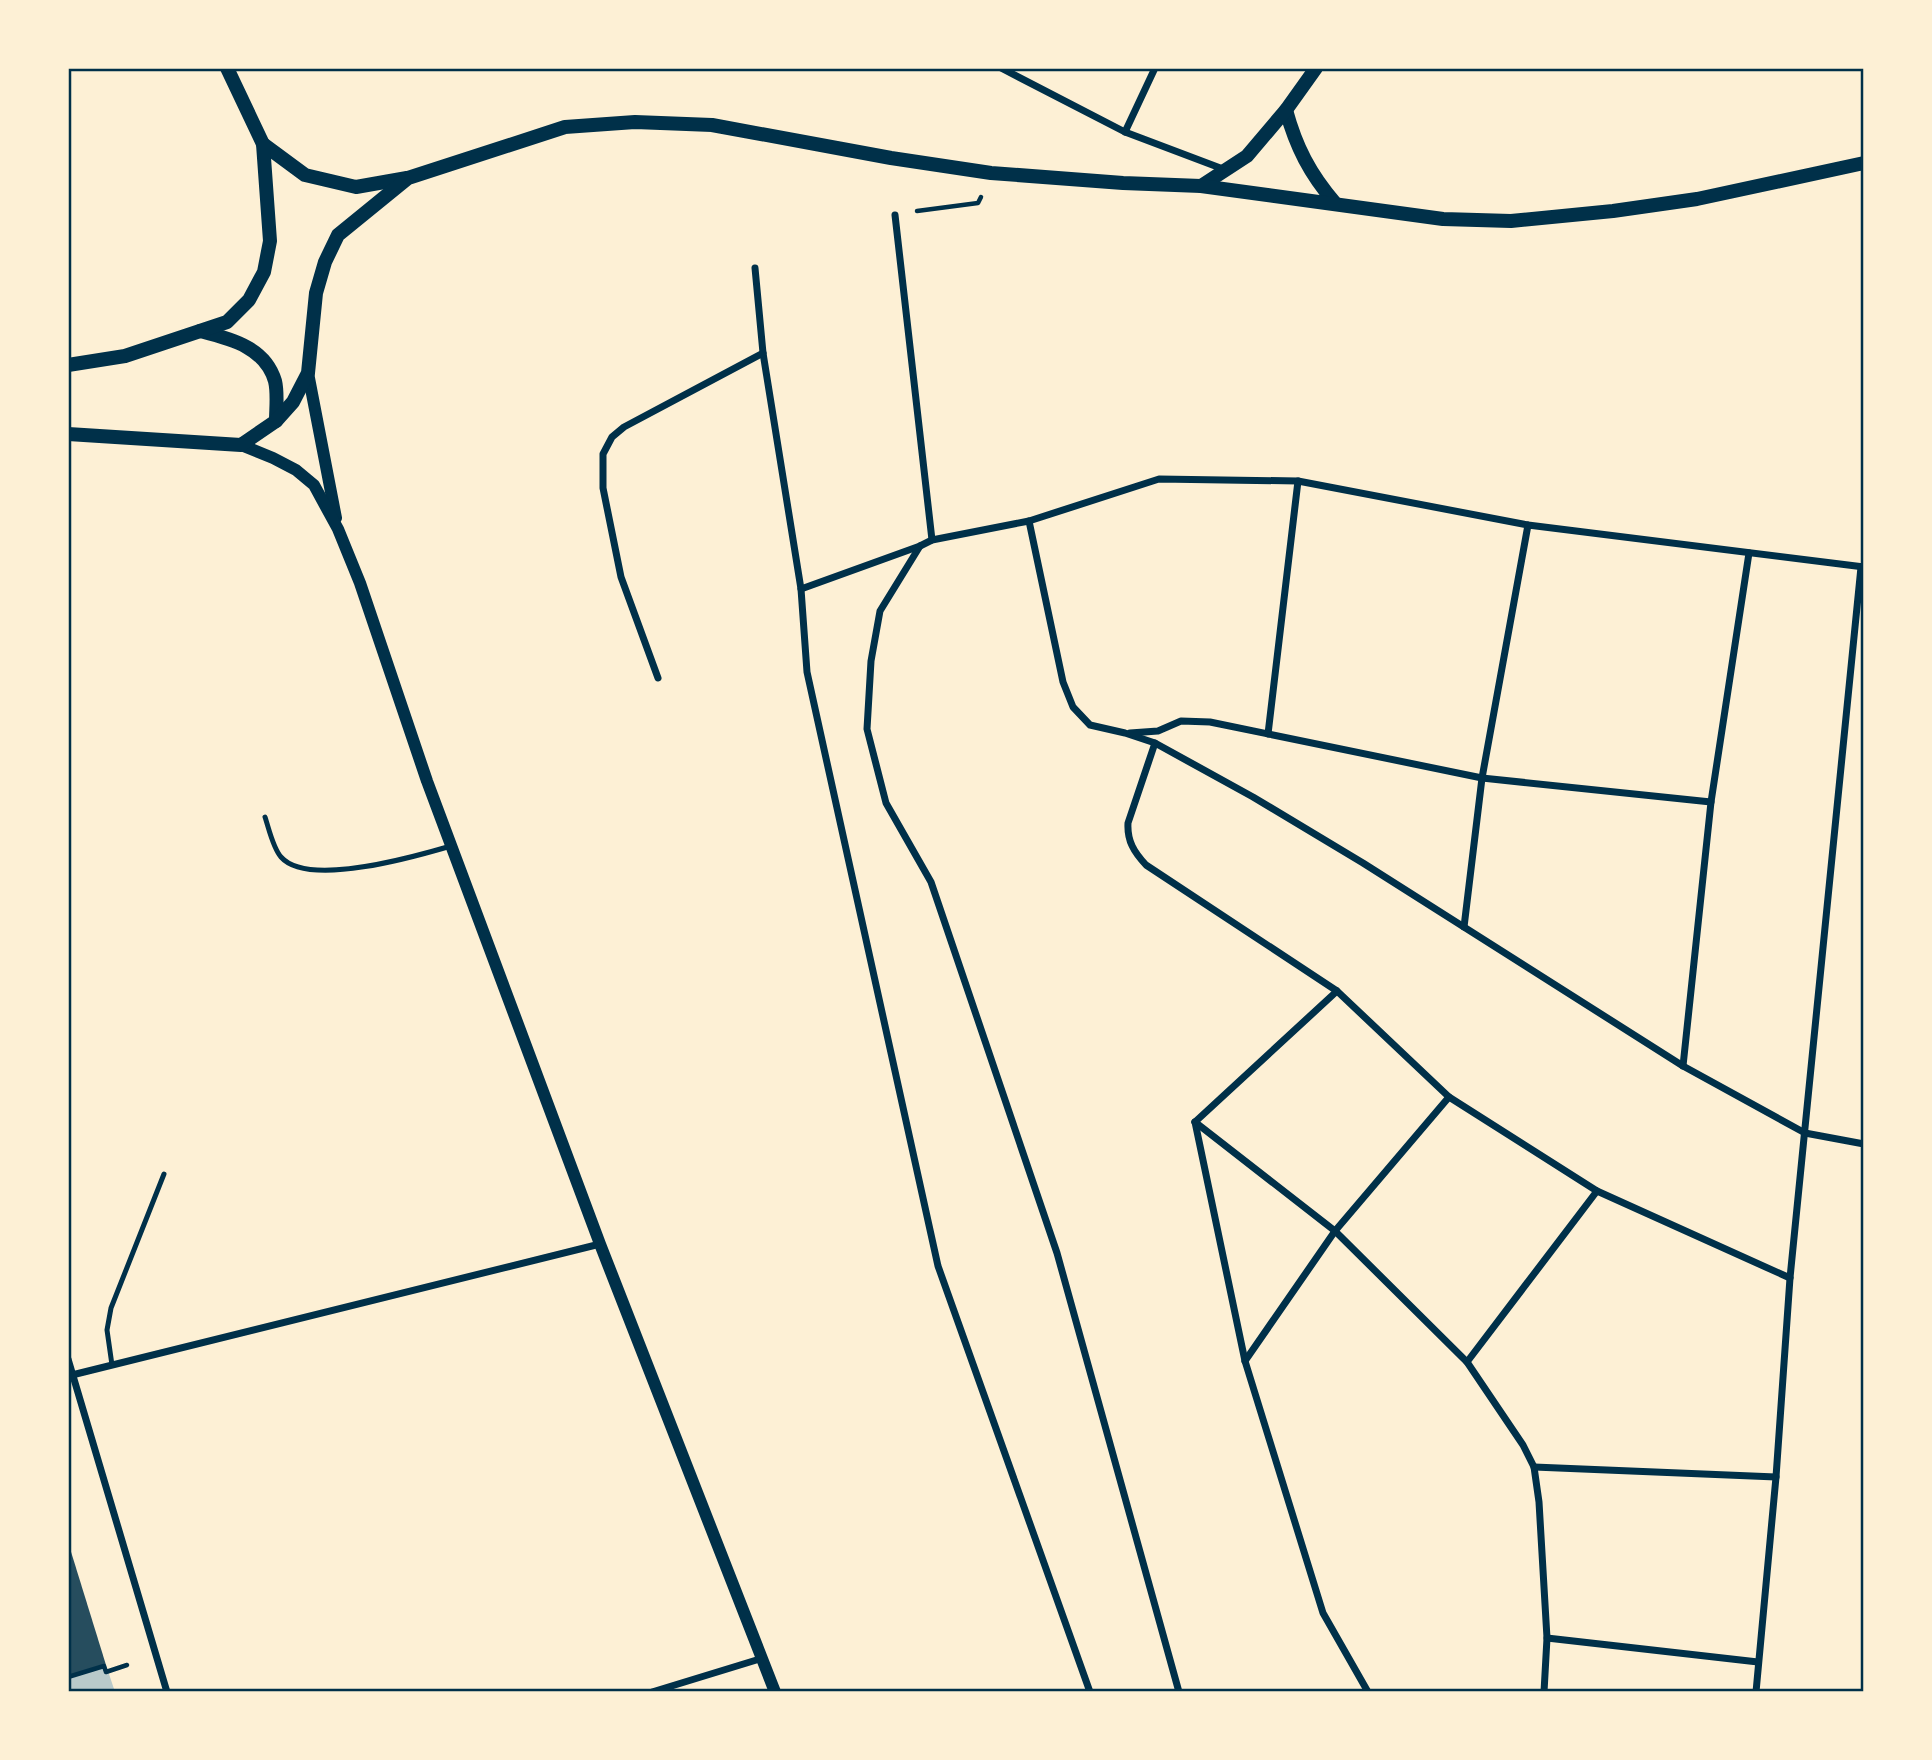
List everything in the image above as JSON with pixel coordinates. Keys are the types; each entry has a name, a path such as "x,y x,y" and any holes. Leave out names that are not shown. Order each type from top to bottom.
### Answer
{"main road":[{"path":"68,365 125,356 227,322 249,300 264,272 270,242 263,144 227,68"},
{"path":"1201,186 1247,156 1286,110 1316,68"},
{"path":"1286,110 1303,160 1317,183 1335,203"},
{"path":"263,144 305,175 356,187 408,178 565,127 635,122 712,125 891,158 991,173 1201,186 1443,219 1511,221 1697,199 1864,163"},
{"path":"68,434 241,445 276,421 293,402 308,373 316,293 325,262 338,235 408,178"},
{"path":"200,331 239,341 262,357 276,382 276,421"}],"street":[{"path":"1001,68 1125,132 1226,170"},
{"path":"1125,132 1155,68"},
{"path":"895,215 932,540"},
{"path":"755,268 763,354 801,589 807,672 938,1266 1090,1692"},
{"path":"657,678 621,577 603,488 603,454 612,437 624,427 763,354"},
{"path":"308,373 338,528"},
{"path":"241,445 273,457 296,470 314,485 338,528 360,583 451,846 600,1244 775,1692"},
{"path":"801,589 932,540 1029,521 1159,479 1298,481 1528,526 1863,567 1790,1278 1776,1477 1756,1692"},
{"path":"1268,734 1298,481"},
{"path":"1029,521 1063,682 1073,707 1090,725 1154,743 1264,804 1683,1066 1805,1133 1864,1144"},
{"path":"1464,927 1482,778 1528,526"},
{"path":"920,546 880,611 872,661 867,729 886,803 931,882 1057,1253 1179,1692"},
{"path":"1683,1066 1711,802 1749,553"},
{"path":"1125,733 1158,731 1181,721 1210,722 1482,778 1711,802"},
{"path":"1154,743 1128,823 1131,846 1146,864 1338,991 1449,1097 1597,1191 1790,1278"},
{"path":"1195,1122 1338,991"},
{"path":"1245,1361 1335,1231 1449,1097"},
{"path":"1195,1122 1335,1231 1467,1362 1523,1445 1534,1467 1539,1502 1547,1638 1544,1692"},
{"path":"1195,1122 1245,1361 1323,1612 1368,1692"},
{"path":"1467,1362 1597,1191"},
{"path":"71,1375 600,1244"},
{"path":"68,1359 167,1692"},
{"path":"1534,1467 1776,1477"},
{"path":"1547,1638 1758,1662"},
{"path":"652,1692 763,1658"}],"lane":[{"path":"265,817 280,856 290,864 311,869 346,870 401,861 451,846"},
{"path":"112,1365 107,1330 110,1308 164,1174"}],"path":[{"path":"895,215 978,203 991,173"},
{"path":"68,1676 104,1666 106,1672 127,1665"}],"shaded area":[{"path":"106,1665 115,1692 68,1692 68,1677"}],"building":[{"path":"68,1542 106,1665 68,1677"}]}
